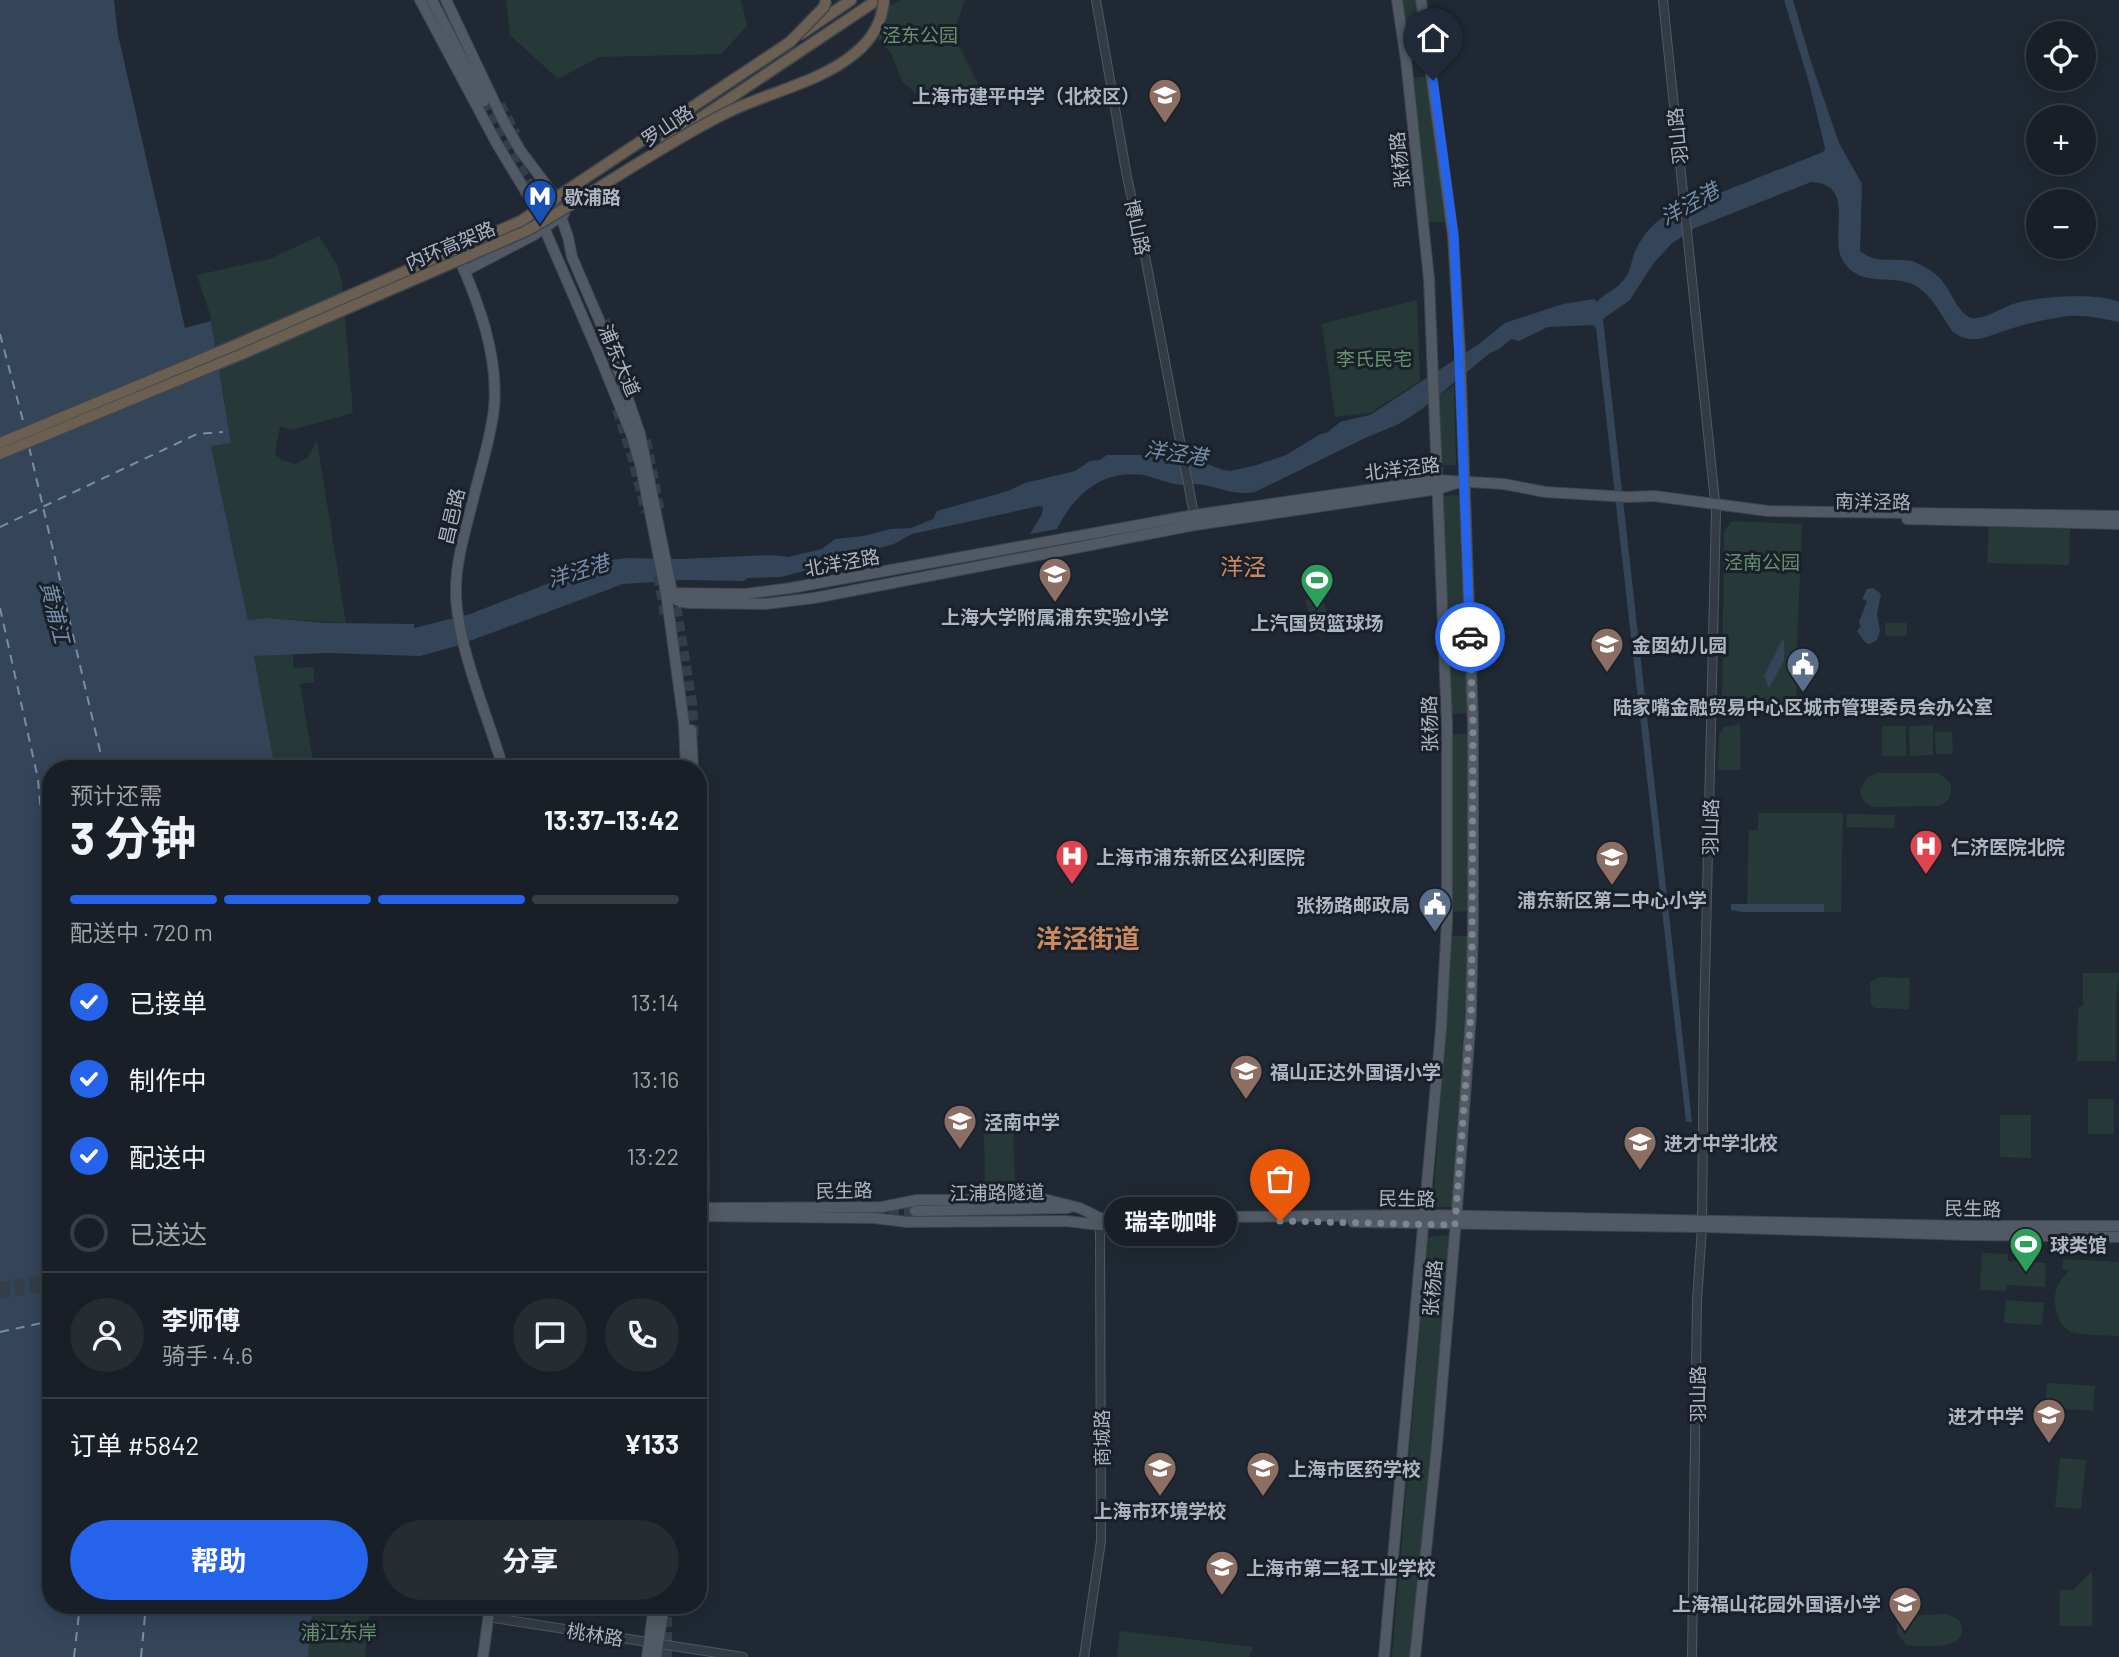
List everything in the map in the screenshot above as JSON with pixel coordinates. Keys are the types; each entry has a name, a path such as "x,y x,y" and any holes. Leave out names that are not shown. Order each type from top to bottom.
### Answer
{"highway":[{"path":"790,42 824,7 826,0"},
{"name":"内环高架路","path":"0,443 522,221 851,0"},
{"name":"内环高架路","path":"0,454 242,354 563,213 877,0"},
{"path":"563,213 705,124 743,105 827,71 851,57 876,32 884,0"}],"main road":[{"name":"浦东大道","path":"420,0 497,144 535,207 632,436 670,592 690,722 692,760"},
{"path":"432,0 484,101"},
{"name":"浦东大道","path":"446,0 503,120 563,213 572,257 609,343 640,434 661,551"},
{"name":"罗山路","path":"453,245 535,207 845,0"},
{"name":"罗山路","path":"464,271 544,229 563,213 884,0"},
{"name":"张杨路","path":"1384,1657 1441,1029 1447,921 1447,724 1429,279 1406,60 1397,0"},
{"name":"张杨路","path":"1415,1657 1437,1445 1455,1221 1471,1013 1473,921 1473,723 1454,236 1421,0"},
{"path":"568,237 605,320"},
{"name":"昌邑路","path":"453,245 476,299 486,334 491,359 494,408 462,547 456,586 459,624 501,760"},
{"name":"南洋泾路","path":"1464,480 1536,491 1628,497 1770,517 2119,524"},
{"name":"北洋泾路","path":"670,592 745,594 791,589 1195,521 1464,480"},
{"name":"南洋泾路","path":"1716,508 2119,516"},
{"name":"浦东大道","path":"670,592 686,760"},
{"name":"民生路","path":"707,1212 882,1207 905,1201 927,1200 1048,1200 1080,1208 1100,1221"},
{"name":"江浦路隧道","path":"1066,1221 1041,1216 915,1214 1080,1208"},
{"name":"民生路","path":"707,1212 874,1218 907,1222 1424,1219 2119,1226"},
{"name":"民生路","path":"1702,1223 1968,1235 2119,1237"},
{"path":"483,1657 489,1614"},
{"path":"654,1614 656,1657"},
{"path":"647,1657 654,1643 662,1614"}],"street":[{"name":"博山路","path":"1096,0 1127,177 1146,261 1195,521"},
{"name":"羽山路","path":"1663,0 1716,508 1703,1022 1702,1223 1697,1301 1692,1657"},
{"name":"商城路","path":"1084,1657 1101,1541 1100,1221"},
{"name":"桃林路","path":"488,1618 743,1657"}],"green space":[{"path":"506,0 741,0 747,26 721,54 599,57 558,79 510,35"},
{"name":"泾东公园","path":"900,0 965,0 953,34 980,88 929,105 902,81 891,53 878,39 888,7"},
{"path":"1402,0 1416,0 1423,50 1410,54"},
{"path":"1429,76 1446,222 1427,222 1414,78"},
{"path":"319,236 337,265 342,282 353,413 291,430 280,426 275,454 283,461 295,464 307,458 317,441 346,623 267,618 248,620 211,446 231,442 210,314 197,275 270,259"},
{"name":"李氏民宅","path":"1417,300 1420,381 1370,413 1335,417 1322,324"},
{"path":"1454,386 1456,465 1442,465 1439,395"},
{"path":"1459,495 1469,713 1450,714 1443,496"},
{"name":"泾南公园","path":"1732,521 1802,524 1797,710 1732,711 1722,702 1724,532"},
{"path":"1989,527 2070,529 2069,565 1987,563"},
{"name":"上汽国贸篮球场","path":"1321,594 1329,620 1313,625 1305,600"},
{"path":"1885,623 1907,623 1907,636 1885,636"},
{"path":"293,654 293,668 314,667 314,682 300,684 313,760 274,760 254,656"},
{"path":"1740,724 1741,770 1718,770 1719,735 1724,727"},
{"path":"1933,725 1933,755 1910,756 1909,726"},
{"path":"1882,726 1906,726 1906,756 1882,756"},
{"path":"1935,732 1952,732 1953,754 1936,754"},
{"path":"1453,734 1472,734 1470,911 1452,912"},
{"path":"1877,773 1939,773 1951,784 1950,795 1939,806 1872,807 1863,801 1860,791 1867,777"},
{"path":"1758,813 1843,813 1841,912 1824,912 1823,904 1747,904 1749,830 1758,830"},
{"path":"1847,814 1895,815 1894,828 1846,827"},
{"path":"1452,936 1470,936 1451,1207 1433,1207"},
{"path":"2083,973 2119,973 2116,1061 2077,1061 2078,1007 2083,1006"},
{"path":"1879,977 1910,978 1909,1009 1875,1008 1871,1005 1870,983"},
{"path":"2088,1099 2114,1099 2114,1134 2088,1134"},
{"path":"2000,1115 2031,1115 2031,1158 2000,1157"},
{"path":"1013,1131 1015,1181 985,1182 984,1132"},
{"path":"1450,1235 1412,1657 1392,1657 1428,1237"},
{"path":"1982,1253 2008,1254 2008,1261 2046,1263 2045,1287 2007,1285 2006,1291 1980,1290"},
{"path":"2063,1259 2119,1262 2119,1336 2075,1333 2060,1321 2055,1307 2055,1293 2058,1284 2070,1270 2062,1269"},
{"path":"2006,1300 2044,1303 2042,1325 2004,1323"},
{"path":"2047,1383 2095,1386 2093,1411 2045,1407"},
{"path":"2060,1458 2086,1460 2081,1509 2055,1507"},
{"path":"2092,1571 2092,1626 2059,1626 2060,1590 2073,1590"},
{"name":"浦江东岸","path":"312,1614 369,1614 365,1657 308,1657"},
{"path":"1947,1614 1959,1620 1962,1630 1960,1637 1954,1642 1935,1646 1907,1645 1897,1634 1897,1624 1904,1616"},
{"path":"1120,1631 1253,1647 1249,1657 1117,1657"}],"water":[{"path":"0,0 114,0 118,35 185,328 211,321 231,443 211,446 248,620 267,618 328,623 414,624 414,628 470,614 570,575 570,572 604,561 628,558 771,555 788,557 822,549 835,539 911,528 933,519 937,511 1008,491 1025,483 1075,471 1090,461 1100,460 1107,455 1148,455 1174,462 1192,458 1230,471 1286,455 1328,432 1340,422 1370,415 1479,344 1505,323 1563,304 1594,299 1597,302 1622,282 1642,238 1667,214 1823,152 1825,148 1810,86 1784,0 1793,0 1839,143 1862,184 1860,251 1872,258 1911,261 1927,268 1945,285 1962,311 1972,318 1982,317 2023,301 2081,296 2119,302 2119,322 2069,316 2032,323 1981,338 1967,339 1953,332 1932,301 1916,286 1898,280 1862,276 1846,265 1840,255 1838,203 1834,193 1826,185 1811,182 1695,228 1671,244 1653,264 1630,300 1603,319 1692,1122 1686,1122 1596,328 1593,325 1548,327 1519,341 1511,339 1399,424 1255,492 1232,492 1196,484 1177,485 1143,475 1115,476 1102,480 1081,495 1057,529 1030,534 1042,514 1043,507 1039,506 912,534 894,544 875,549 862,559 816,572 811,569 781,577 747,578 744,581 684,580 623,584 456,646 420,656 328,653 254,656 274,760 42,760 42,1614 312,1614 308,1657 0,1657"},
{"path":"1873,588 1881,594 1877,614 1880,631 1877,640 1869,644 1857,631 1861,626 1859,622 1867,601 1862,599 1867,589"},
{"path":"1782,640 1784,660 1769,688 1764,676"},
{"path":"1731,904 1824,904 1824,912 1742,912 1731,910"}],"ferry route":[{"path":"0,334 25,428"},
{"path":"0,527 197,434 223,432"},
{"path":"29,447 102,760"},
{"path":"0,608 38,779 42,827"},
{"path":"0,1332 42,1323"},
{"path":"74,1657 79,1614"},
{"path":"141,1657 145,1614"}],"tunnel":[{"path":"484,101 542,212"},
{"path":"500,104 516,134"},
{"path":"605,320 624,368 626,381"},
{"path":"617,409 646,512"},
{"path":"646,440 660,511"},
{"path":"658,575 665,615"},
{"path":"674,592 692,703 694,736"},
{"path":"874,1211 915,1211"},
{"path":"0,1287 42,1280"},
{"path":"0,1294 42,1287"},
{"path":"667,1614 667,1657"}],"way so far":[{"path":"1280,1221 1455,1225 1471,1013 1473,723 1470,637"}],"place":[{"name":"上海市建平中学（北校区）","path":"1165,125"},
{"name":"歇浦路","path":"540,226"},
{"name":"上海大学附属浦东实验小学","path":"1055,604"},
{"name":"上汽国贸篮球场","path":"1317,610"},
{"name":"金囡幼儿园","path":"1607,674"},
{"name":"陆家嘴金融贸易中心区城市管理委员会办公室","path":"1803,694"},
{"name":"仁济医院北院","path":"1926,876"},
{"name":"上海市浦东新区公利医院","path":"1072,886"},
{"name":"浦东新区第二中心小学","path":"1612,887"},
{"name":"张扬路邮政局","path":"1435,934"},
{"name":"福山正达外国语小学","path":"1246,1101"},
{"name":"泾南中学","path":"960,1151"},
{"name":"进才中学北校","path":"1640,1172"},
{"name":"瑞幸咖啡","path":"1280,1221"},
{"name":"球类馆","path":"2026,1274"},
{"name":"进才中学","path":"2049,1445"},
{"name":"上海市环境学校","path":"1160,1498"},
{"name":"上海市医药学校","path":"1263,1498"},
{"name":"上海市第二轻工业学校","path":"1222,1597"},
{"name":"上海福山花园外国语小学","path":"1905,1633"}],"district":[{"name":"洋泾","path":"1243,566"},
{"name":"洋泾街道","path":"1088,937"}],"route":[{"path":"1433,80 1454,236 1470,637"}],"water label":[{"name":"洋泾港","path":"1689,203"},
{"name":"洋泾港","path":"1176,452"},
{"name":"洋泾港","path":"578,570"},
{"name":"黄浦江","path":"56,612"}]}
